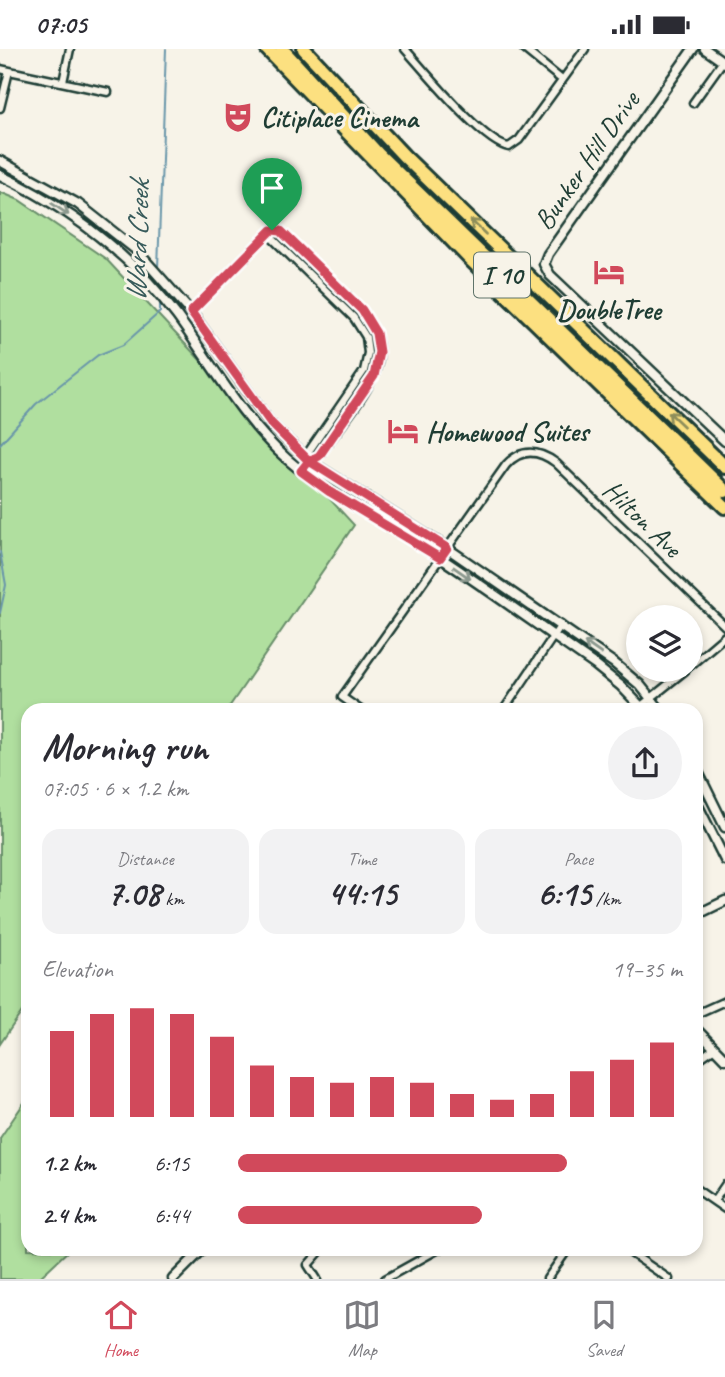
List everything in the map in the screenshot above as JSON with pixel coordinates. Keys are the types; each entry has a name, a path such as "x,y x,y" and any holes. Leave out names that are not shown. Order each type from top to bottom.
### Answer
{"highway":[{"path":"267,49 471,260 725,507"},
{"name":"I 10","path":"303,49 404,156 725,467"},
{"name":"I 10","path":"283,51 378,154 725,491"}],"street":[{"path":"63,82 70,49"},
{"path":"405,49 482,131 497,143 509,147 519,140 585,49"},
{"path":"524,49 562,80"},
{"name":"Bunker Hill Drive","path":"693,49 548,254 544,264 559,283 725,441"},
{"path":"693,103 724,62 705,49"},
{"path":"0,71 108,92"},
{"path":"0,108 9,71"},
{"path":"0,161 78,204 135,249 191,312 271,423 309,461 447,548 561,625 614,663 640,685 656,703"},
{"path":"0,175 79,222 136,269 187,330 259,430 301,471 497,597 621,685 638,703"},
{"path":"191,312 272,230"},
{"path":"272,230 281,231 365,314 376,333 378,361 374,376 319,456 309,461 301,471"},
{"path":"272,230 272,238 357,321 366,337 367,360 364,371 309,451 309,461"},
{"path":"312,278 320,271"},
{"path":"357,321 365,314"},
{"path":"367,360 378,361"},
{"path":"340,408 349,414"},
{"name":"Hilton Ave","path":"447,548 506,465 526,453 542,454 555,463 725,626"},
{"path":"351,703 342,697 447,548"},
{"path":"497,597 511,598 514,594"},
{"path":"508,703 561,625"},
{"path":"703,655 725,636"},
{"path":"649,703 672,682"},
{"path":"621,685 633,689 640,685"},
{"path":"703,785 724,824"},
{"path":"703,815 725,860"},
{"path":"707,823 724,824"},
{"path":"703,912 725,901"},
{"path":"703,1011 725,1001"},
{"path":"703,1037 725,1059"},
{"path":"703,1057 713,1049"},
{"path":"714,1201 725,1185"},
{"path":"703,1194 725,1209"},
{"path":"173,1279 196,1256"},
{"path":"316,1256 308,1265 317,1279"},
{"path":"385,1279 426,1256"},
{"path":"547,1279 563,1256"},
{"path":"635,1256 669,1279"}],"green space":[{"path":"0,192 19,200 106,259 354,525 232,703 21,703 21,1013 0,1044"},
{"path":"21,1107 21,1256 63,1256 38,1279 0,1279 0,1138"}],"waterway":[{"name":"Ward Creek","path":"158,268 166,49"},
{"name":"Ward Creek","path":"0,444 36,404 98,355 123,345 160,312 160,302"},
{"name":"Ward Creek","path":"0,552 6,585 0,613"}],"place":[{"name":"Citiplace Cinema","path":"238,117"},
{"name":"DoubleTree","path":"609,272"},
{"name":"Homewood Suites","path":"403,431"}],"route":[{"path":"272,230 191,312 271,423 289,444 309,461 301,471 330,492 440,558 447,548 339,483 309,461 319,456 374,376 379,352 376,333 362,310 281,231 272,230"}]}
